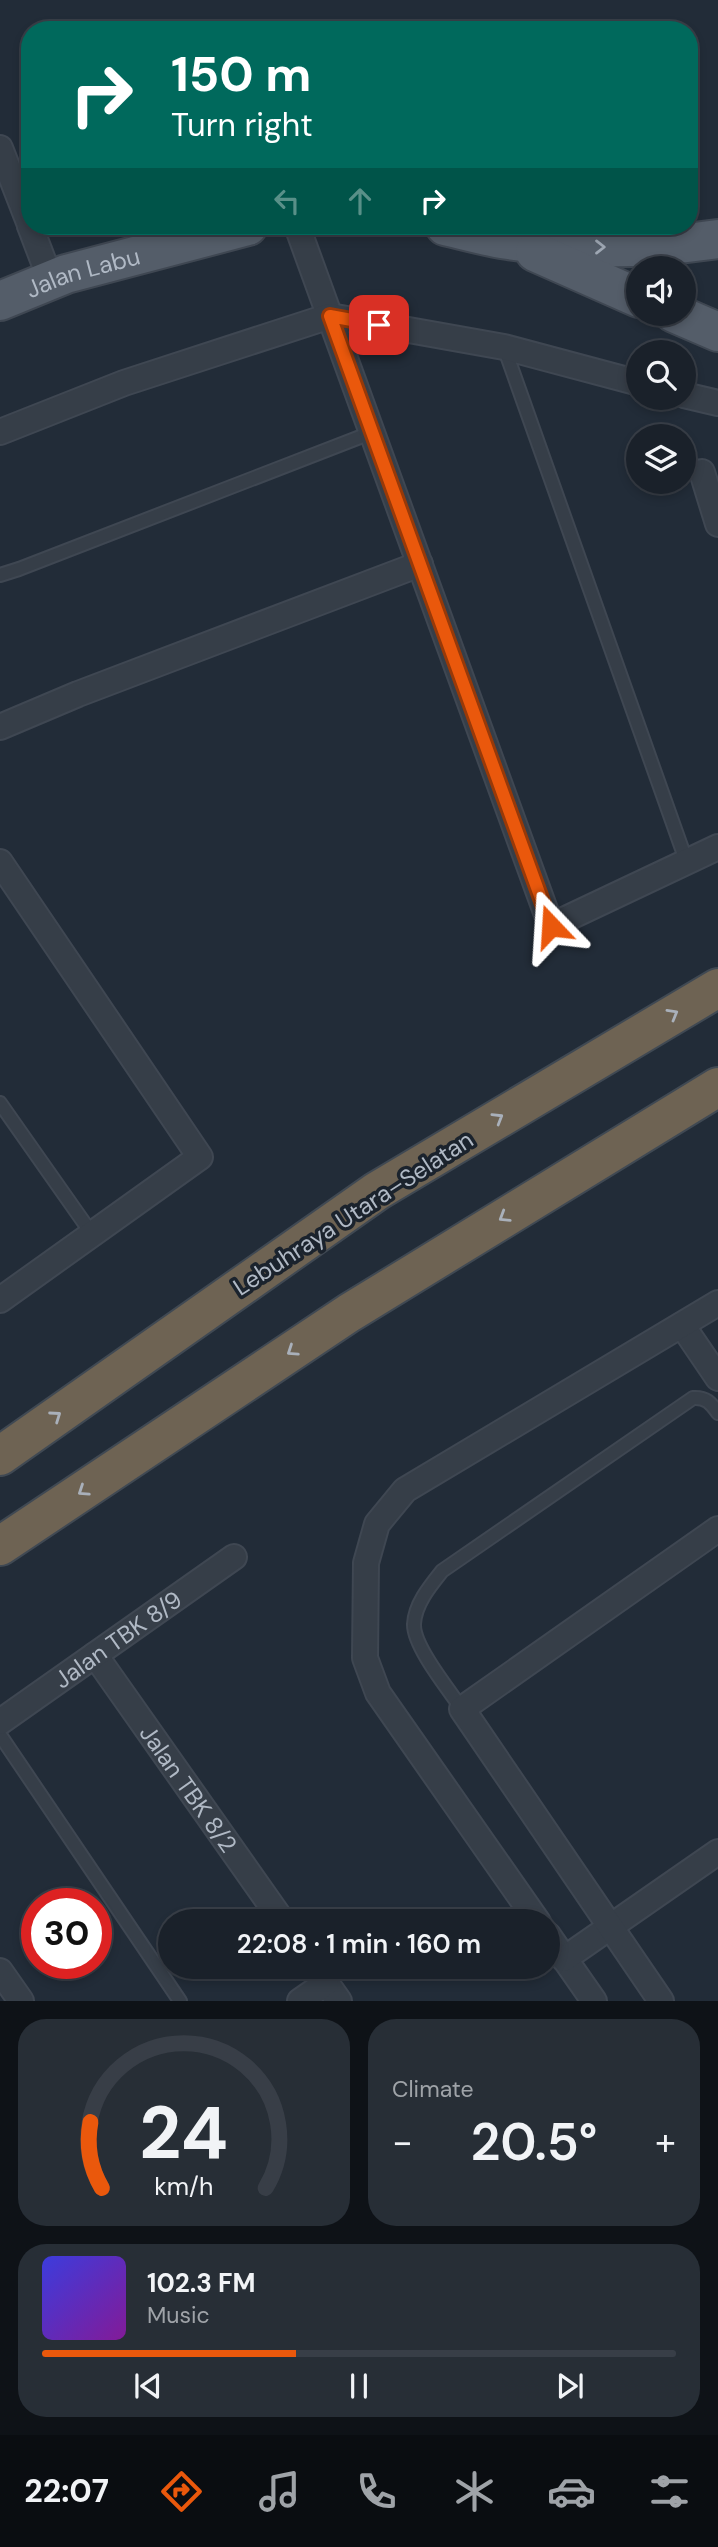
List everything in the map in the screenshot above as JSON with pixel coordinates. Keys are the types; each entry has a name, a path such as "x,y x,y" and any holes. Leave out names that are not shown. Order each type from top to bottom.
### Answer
{"highway":[{"name":"Lebuhraya Utara–Selatan","path":"0,1456 377,1191 718,988"},
{"path":"0,1546 349,1313 718,1087"},
{"path":"562,1181 718,1119"}],"main road":[{"name":"Jalan Labu","path":"0,302 51,281 209,235"},
{"path":"486,235 508,240 585,247 669,247 718,239"},
{"path":"508,240 626,292"},
{"path":"696,322 718,332"}],"street":[{"path":"0,148 21,202"},
{"path":"34,235 51,281"},
{"path":"300,235 551,926 718,847"},
{"path":"0,432 124,383 330,316 503,347 626,380"},
{"path":"696,398 718,403"},
{"path":"702,472 718,524"},
{"path":"0,727 78,694 420,564"},
{"path":"0,862 200,1157 0,1300"},
{"path":"529,1909 378,1693 365,1658 366,1563 377,1524 405,1490 718,1303"},
{"path":"682,1325 718,1378"},
{"path":"661,2001 462,1709 718,1529"},
{"name":"Jalan TBK 8/9","path":"0,1722 234,1557"},
{"name":"Jalan TBK 8/2","path":"94,1655 274,1909"},
{"path":"564,1959 718,1852"},
{"path":"560,1953 594,2001"},
{"path":"0,1971 21,2001"},
{"path":"300,2001 327,1984"}],"lane":[{"path":"503,347 687,863"},
{"path":"0,575 373,432"},
{"path":"0,1103 92,1234"},
{"path":"462,1709 422,1652 414,1625 424,1593 442,1571 693,1398 710,1402 718,1413"},
{"path":"0,1735 180,2001"}],"route":[{"path":"379,325 330,316 551,926"}]}
